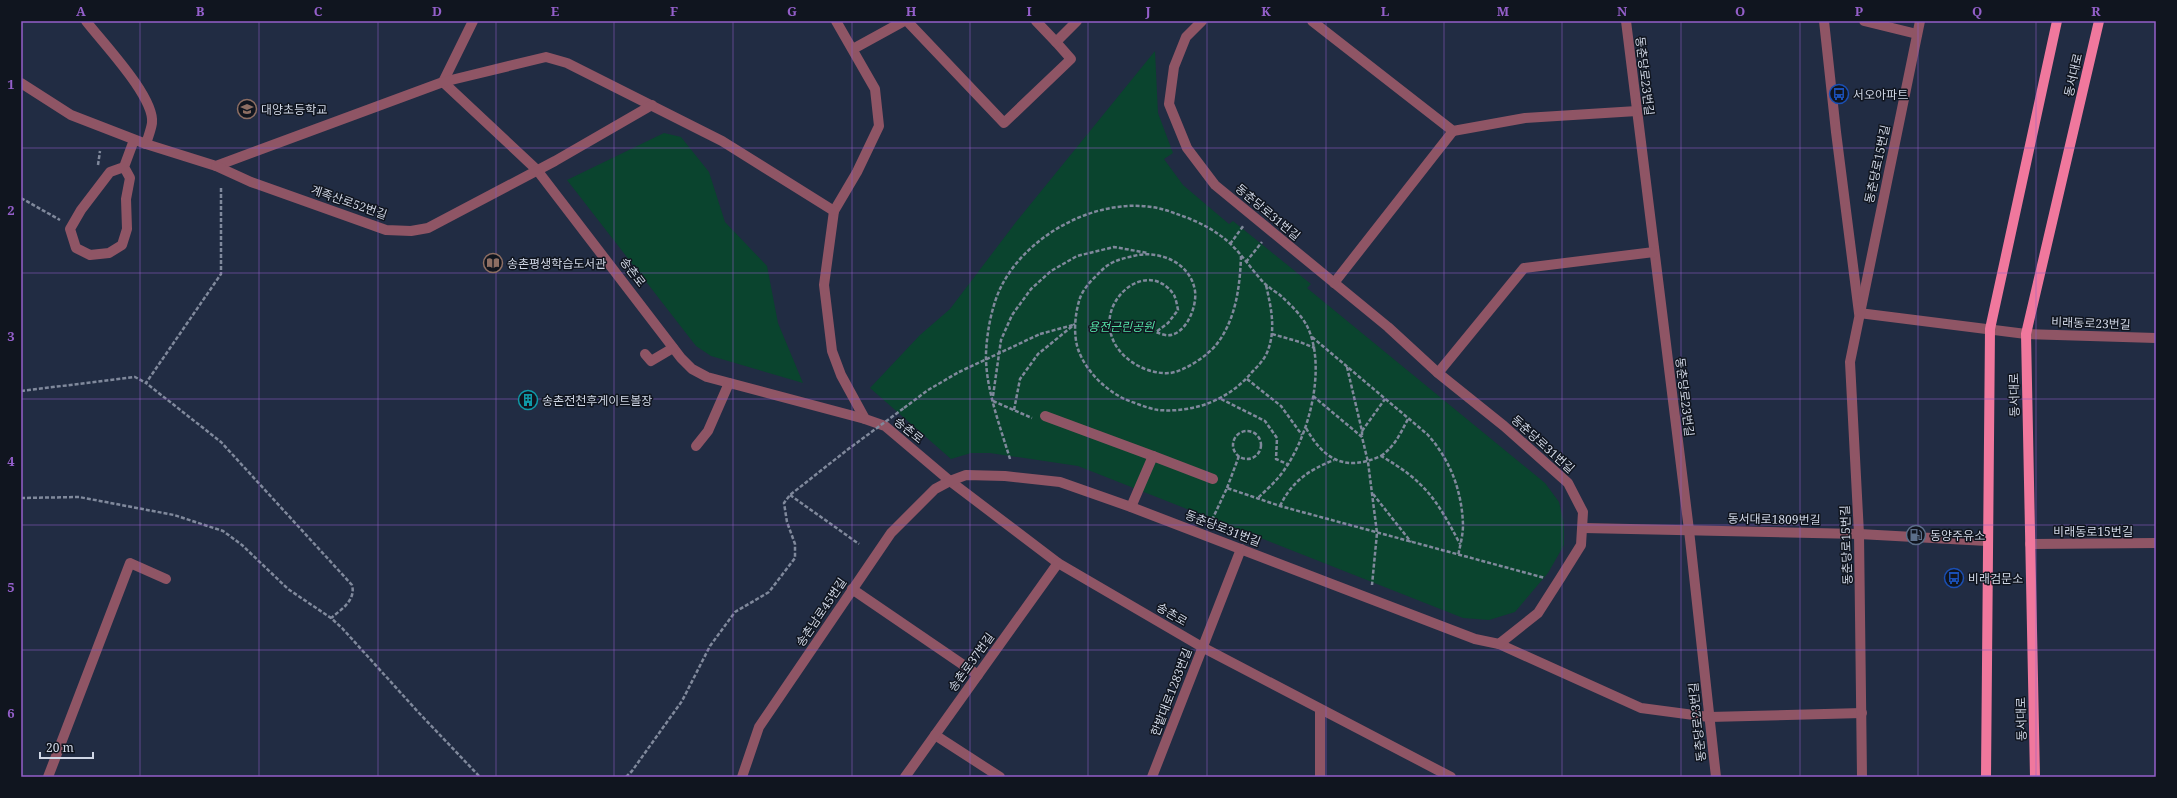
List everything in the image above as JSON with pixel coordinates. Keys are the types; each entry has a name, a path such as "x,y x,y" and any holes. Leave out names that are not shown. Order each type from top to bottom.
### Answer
{"main road":[{"name":"동서대로","path":"1986,777 1990,329 2057,21"},
{"name":"동서대로","path":"2036,777 2026,334 2099,21"}],"street":[{"path":"86,21 142,91 149,105 152,122 146,144"},
{"path":"443,82 473,21"},
{"path":"836,21 875,89 879,126 857,172 834,211 824,285 828,328 832,351 841,375 865,418"},
{"path":"853,49 905,21 1004,123 1071,59 1036,21"},
{"path":"1056,42 1077,21"},
{"name":"동춘당로31번길","path":"950,481 966,475 977,475 1060,482 1131,506 1475,639 1499,644 1538,613 1581,544 1584,528 1583,512 1568,483 1438,373 1388,327 1215,185 1187,148 1169,104 1174,67 1186,37 1202,21"},
{"path":"1312,21 1453,131"},
{"name":"동춘당로23번길","path":"1626,21 1689,530 1716,777"},
{"name":"동춘당로15번길","path":"1824,21 1836,132 1859,313"},
{"path":"1864,21 1917,34"},
{"name":"동춘당로15번길","path":"1862,777 1859,534 1850,362 1920,21"},
{"path":"216,166 443,82 546,57 567,63 722,141 834,211"},
{"name":"송촌로","path":"443,82 537,170 673,348 692,369 707,377 865,418 885,426 950,481 1058,563 1202,647 1450,777"},
{"name":"계족산로52번길","path":"21,83 71,115 134,140 216,166 251,182 386,230 411,231 428,228 537,170 555,162 652,105"},
{"path":"1334,283 1453,131 1525,118 1637,111"},
{"path":"124,167 110,172 70,229 76,248 90,255 109,252 122,245 128,229 126,200 130,178 124,167 134,140"},
{"path":"1438,373 1524,268 1654,252"},
{"name":"비래동로23번길","path":"1859,313 2026,334 2156,338"},
{"path":"645,354 651,361 673,348"},
{"path":"696,446 708,431 729,383"},
{"path":"1045,416 1213,479"},
{"path":"1131,506 1153,456"},
{"name":"송촌남로45번길","path":"742,777 758,727 891,533 935,489 950,481"},
{"name":"동서대로1809번길","path":"1584,528 1859,534 1987,541"},
{"name":"비래동로15번길","path":"2030,544 2156,543"},
{"name":"한밭대로1283번길","path":"1152,777 1241,549"},
{"path":"48,777 130,563 166,579"},
{"name":"송촌로37번길","path":"905,777 1058,563"},
{"path":"852,589 978,675"},
{"path":"1499,644 1641,708 1709,717 1862,713"},
{"path":"1320,710 1320,777"},
{"path":"935,735 1000,777"}],"path":[{"path":"94,170 98,164 100,151"},
{"path":"146,383 221,274 221,188"},
{"path":"21,198 60,220 64,214"},
{"path":"1010,459 993,401 986,353 991,320 1002,284 1016,264 1039,242 1065,224 1103,210 1132,206 1153,208 1173,212 1218,234 1230,244 1266,285 1282,297 1306,324 1312,338 1315,348 1316,374 1306,428 1279,477 1257,499"},
{"path":"1230,244 1244,225"},
{"path":"1246,262 1262,242"},
{"path":"993,401 1001,340 1012,315 1031,289 1051,271 1077,256 1114,247 1165,256 1179,264 1187,273 1195,290 1194,308 1186,324 1174,334 1164,335 1156,332 1168,323 1178,310 1174,296 1161,283 1144,280 1128,286 1116,298 1110,316 1111,334 1119,350 1130,362 1146,369 1170,373 1186,367 1202,357 1216,346 1227,329 1234,308 1241,256"},
{"path":"1150,253 1120,259 1106,266 1091,281 1080,298 1075,324 1078,349 1092,373 1110,391 1130,402 1158,410 1192,409 1221,399 1246,379 1268,352 1272,334 1272,309 1266,285"},
{"path":"1014,410 1020,379 1024,373 1038,354 1075,324"},
{"path":"626,777 632,771 682,701 710,646 735,612 769,592 795,558 795,544 787,522 784,503 790,495 846,450 928,390 959,372 1040,334 1075,324"},
{"path":"1272,334 1315,348"},
{"path":"1312,338 1437,445 1448,463 1460,495 1463,526 1458,556"},
{"path":"1346,367 1368,462 1377,533 1372,585"},
{"path":"21,391 135,377 146,383 221,442 352,585 354,592 351,599 331,618"},
{"path":"1246,379 1281,406 1302,436"},
{"path":"1312,396 1362,437"},
{"path":"1221,399 1265,421 1277,438 1276,459 1287,464"},
{"path":"1362,431 1385,399"},
{"path":"993,401 1034,419"},
{"path":"1306,428 1314,442 1334,460 1344,463 1368,462 1381,456 1391,448 1398,440 1408,419"},
{"path":"1252,431 1261,442 1260,451 1257,455 1248,459 1239,456 1234,449 1234,440 1239,433 1252,431"},
{"path":"1212,520 1227,488 1239,456"},
{"path":"1381,456 1412,475 1428,490 1444,514 1460,545"},
{"path":"1280,506 1294,483 1306,473 1334,460"},
{"path":"1227,488 1280,506 1458,556 1548,578"},
{"path":"1372,492 1411,542"},
{"path":"790,495 859,544"},
{"path":"21,498 79,497 174,515 224,531 242,545 288,589 331,618 480,777"}],"green space":[{"name":"용전근린공원","path":"1155,51 1158,113 1173,153 1164,159 1183,185 1229,224 1233,221 1311,284 1307,288 1545,483 1559,502 1564,524 1564,545 1548,573 1515,612 1489,620 1463,618 1078,466 990,453 971,453 951,459 870,388 920,335 950,309 1016,222"},
{"path":"664,133 681,137 709,172 725,222 767,266 778,323 803,383 711,356 696,346 567,180"}],"place":[{"name":"서오아파트","path":"1839,94"},
{"name":"대양초등학교","path":"247,109"},
{"name":"송촌평생학습도서관","path":"493,263"},
{"name":"송촌전천후게이트볼장","path":"528,400"},
{"name":"동양주유소","path":"1916,535"},
{"name":"비래검문소","path":"1954,578"}]}
